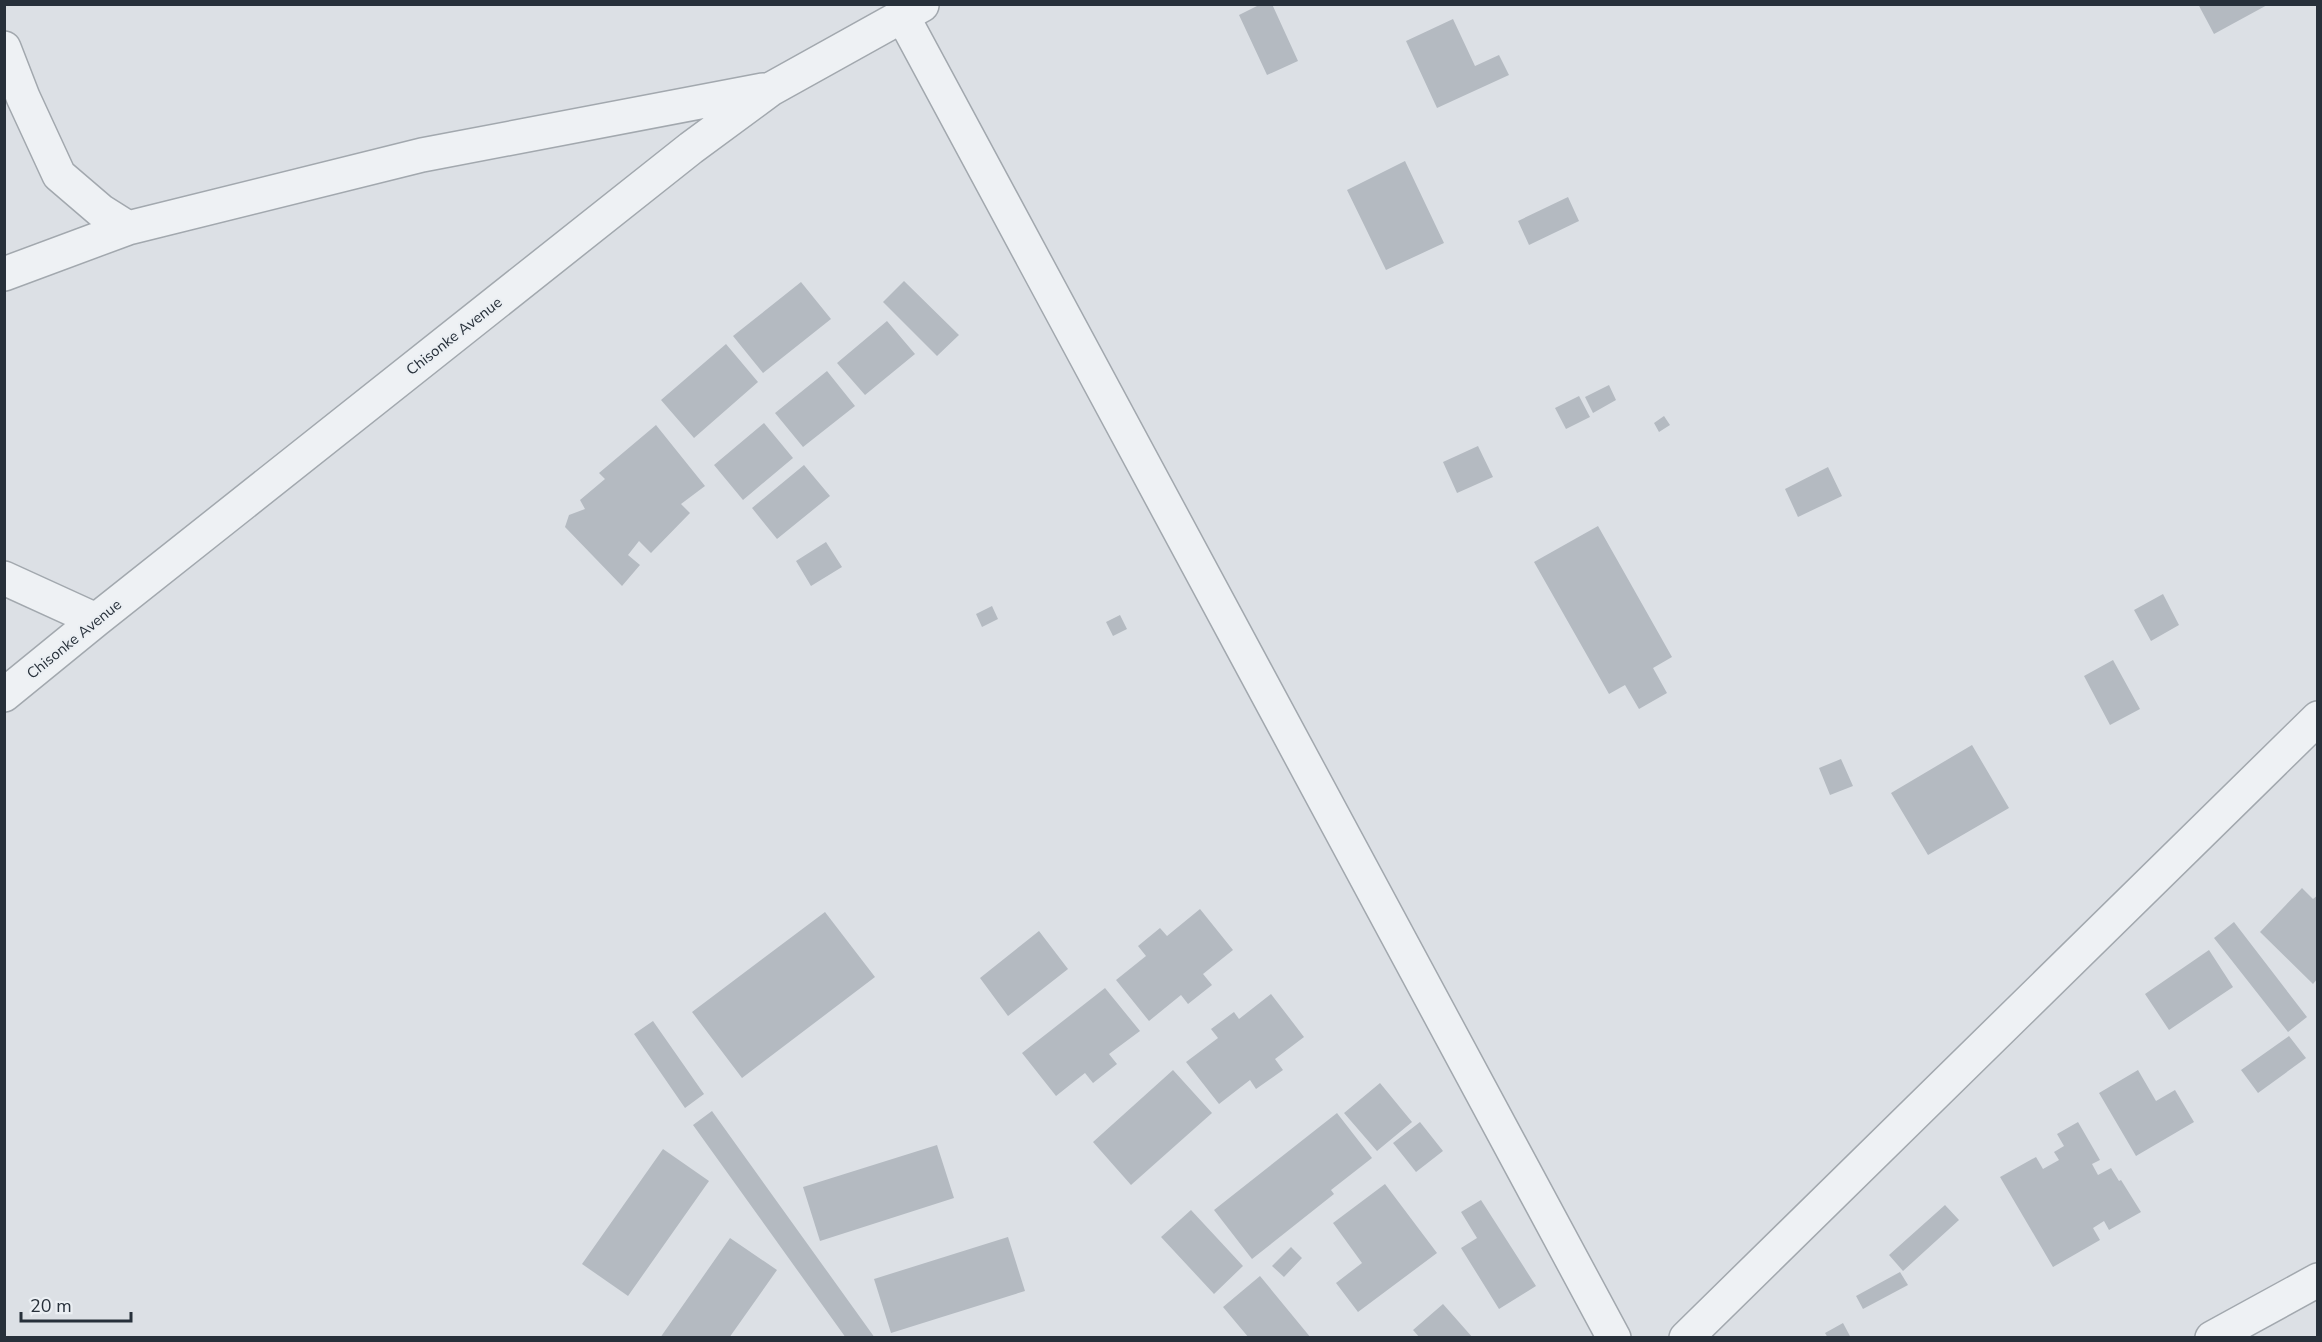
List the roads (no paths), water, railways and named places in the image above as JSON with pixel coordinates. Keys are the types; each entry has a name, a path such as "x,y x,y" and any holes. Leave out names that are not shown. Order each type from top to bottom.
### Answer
{"street":[{"name":"Chisonke Avenue","path":"4,695 691,148 771,89 912,10"},
{"path":"912,10 1614,1338"},
{"path":"4,48 23,97 59,175 101,212 128,228"},
{"path":"4,274 128,228 422,155 771,89"},
{"path":"4,578 96,620"},
{"path":"1686,1338 2318,718"},
{"path":"2212,1338 2318,1281"}]}
